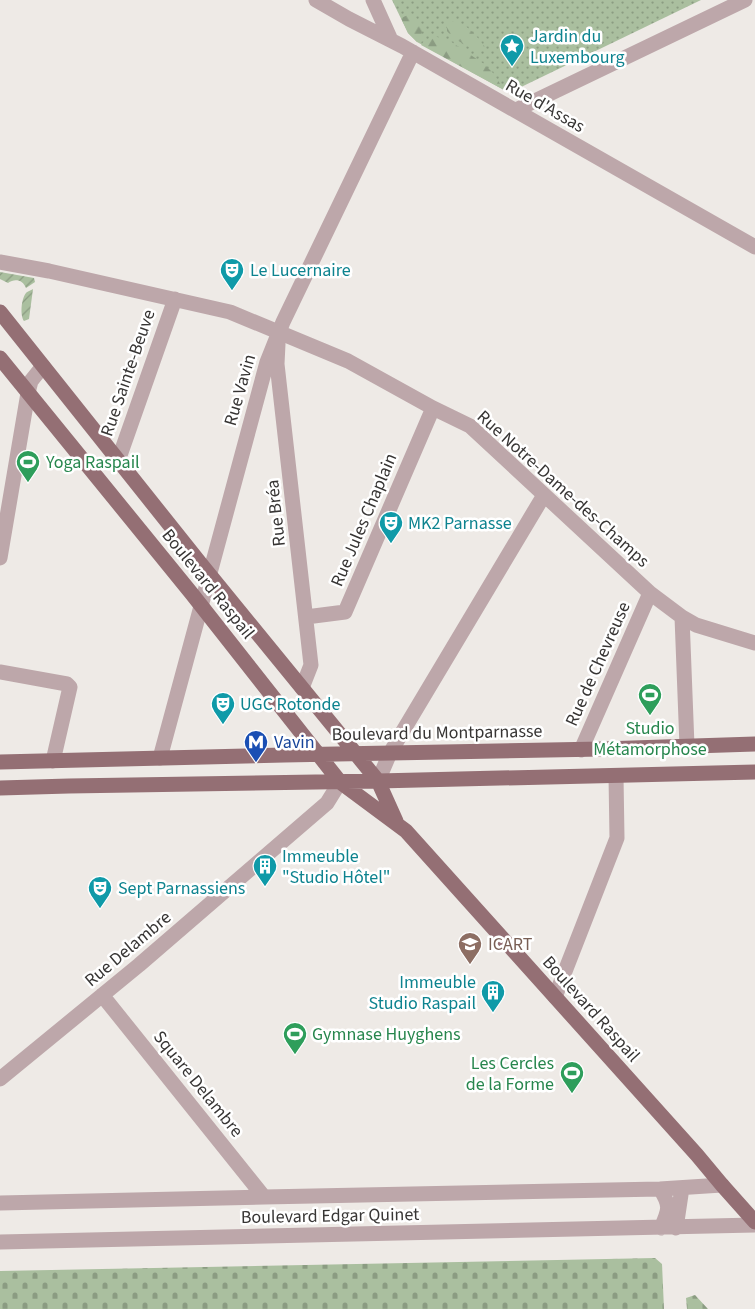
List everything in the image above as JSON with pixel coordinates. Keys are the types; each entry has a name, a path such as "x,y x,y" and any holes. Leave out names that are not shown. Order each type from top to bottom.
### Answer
{"main road":[{"name":"Boulevard Raspail","path":"0,312 354,754 378,781 397,823"},
{"name":"Boulevard Raspail","path":"0,358 202,606 340,782 406,831 697,1155 755,1224"},
{"name":"Boulevard du Montparnasse","path":"0,762 581,750 755,744"},
{"path":"0,788 755,772"}],"street":[{"name":"Rue d'Assas","path":"316,0 413,52 755,247"},
{"path":"373,0 391,40"},
{"path":"516,110 745,0"},
{"name":"Rue Vavin","path":"160,758 266,362 278,331 413,52"},
{"name":"Rue Notre-Dame-des-Champs","path":"0,262 49,270 230,312 348,361 433,408 470,426 650,593 682,617 696,625 753,638"},
{"name":"Rue Sainte-Beuve","path":"118,461 174,298"},
{"name":"Rue Bréa","path":"278,331 277,364 311,665 302,688"},
{"path":"0,558 28,393 31,380 43,366"},
{"name":"Rue Jules Chaplain","path":"306,616 345,612 433,408"},
{"path":"378,781 390,753 544,495"},
{"name":"Rue de Chevreuse","path":"581,750 650,593"},
{"path":"682,617 687,746"},
{"path":"0,672 69,685 53,761"},
{"path":"554,997 616,838 616,776"},
{"name":"Rue Delambre","path":"0,1079 328,803 340,782"},
{"name":"Square Delambre","path":"102,995 264,1197"},
{"name":"Boulevard Edgar Quinet","path":"0,1203 660,1189 722,1185"},
{"path":"668,1228 682,1188"},
{"path":"660,1189 668,1202 668,1228"},
{"name":"Boulevard Edgar Quinet","path":"0,1242 668,1228 755,1224"}],"green space":[{"name":"Jardin du Luxembourg","path":"392,0 701,0 517,89 504,90 417,42 408,33"},
{"path":"408,15 415,16 423,29 417,42 408,33 401,18"},
{"path":"451,21 467,27 486,48 485,51 469,47 450,34 447,31 447,26"},
{"path":"434,36 450,41 484,64 493,73 504,90 421,45 424,41"},
{"path":"0,272 34,278 35,282 26,288 23,283 18,281 8,283 0,279"},
{"path":"33,289 29,319 24,321 22,312 23,299 26,293"},
{"path":"655,1258 662,1264 664,1309 0,1309 0,1271"},
{"path":"695,1295 708,1309 687,1309 686,1298"}],"place":[{"name":"Jardin du Luxembourg","path":"512,67"},
{"name":"Le Lucernaire","path":"232,291"},
{"name":"Yoga Raspail","path":"28,483"},
{"name":"MK2 Parnasse","path":"391,544"},
{"name":"Studio Métamorphose","path":"650,716"},
{"name":"UGC Rotonde","path":"223,725"},
{"name":"Vavin","path":"256,763"},
{"name":"Immeuble \"Studio Hôtel\"","path":"265,887"},
{"name":"Sept Parnassiens","path":"100,909"},
{"name":"ICART","path":"470,965"},
{"name":"Immeuble Studio Raspail","path":"493,1013"},
{"name":"Gymnase Huyghens","path":"295,1055"},
{"name":"Les Cercles de la Forme","path":"572,1094"}]}
